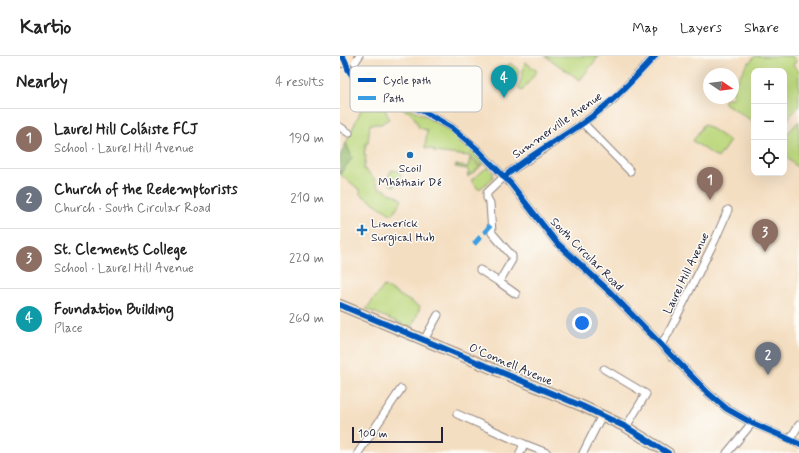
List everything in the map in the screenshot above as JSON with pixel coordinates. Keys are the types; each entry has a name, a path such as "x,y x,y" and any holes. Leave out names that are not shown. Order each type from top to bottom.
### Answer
{"main road":[{"name":"O'Connell Avenue","path":"340,305 602,415 668,453"}],"street":[{"name":"Summerville Avenue","path":"499,282 512,260 512,256 492,233 490,203 487,198 487,193 504,177 583,123 612,101 655,56"},
{"name":"South Circular Road","path":"350,60 348,70 350,73"},
{"name":"South Circular Road","path":"425,112 451,127 483,154 504,177 556,242 610,292 708,393 728,410 752,424 799,444"},
{"path":"583,123 630,171"},
{"path":"340,127 349,133"},
{"name":"Laurel Hill Avenue","path":"661,344 668,334 715,240 728,210"},
{"path":"480,270 516,294"},
{"path":"424,340 438,315"},
{"path":"604,369 646,394 626,428"},
{"path":"358,453 401,389"},
{"path":"457,414 547,453"},
{"path":"583,453 602,415"},
{"path":"727,453 752,424"},
{"path":"790,439 799,425"},
{"path":"520,453 524,444"}],"green space":[{"path":"545,56 599,56 580,80"},
{"path":"755,56 792,56 796,61 793,65 799,71 799,106 787,120 787,68 751,68 751,120 726,104 739,104 739,77 745,67"},
{"path":"525,62 537,71 522,91 519,89"},
{"path":"510,63 519,70 516,83 502,72"},
{"path":"360,112 386,112 389,119 381,124 370,124 368,143 366,143 364,155 366,156 364,169 373,177 379,188 396,195 402,200 392,215 359,193 361,191 340,174 352,158 346,143"},
{"path":"408,112 417,112 443,126 466,142 485,161 481,166 469,156 434,152 434,150 425,148 427,130 419,128"},
{"path":"799,121 799,169 787,158 787,134"},
{"path":"704,124 730,141 718,158 693,141"},
{"path":"346,143 352,158 340,174 340,156"},
{"path":"470,158 480,167 468,177 467,174 470,174 467,169 455,167 456,165 468,167"},
{"path":"488,167 493,173 493,178 478,189 471,180"},
{"path":"392,170 399,171 401,173 399,183 395,186 390,185 389,174"},
{"path":"384,286 420,307 412,328 366,309"}],"marked path":[{"path":"474,244 491,225"}],"cycle path":[{"path":"342,56 350,73"},
{"path":"504,177 533,155 583,123 603,108 630,83 655,56"},
{"path":"425,112 451,127 477,149 511,184 556,242 610,292 708,393 727,409 752,423 799,444"},
{"path":"340,305 582,406 626,427 668,453"}],"place":[{"name":"Foundation Building","path":"504,98"},
{"name":"Scoil Mháthair Dé","path":"410,155"},
{"name":"Laurel Hill Coláiste FCJ","path":"710,200"},
{"name":"Limerick Surgical Hub","path":"362,230"},
{"name":"St. Clements College","path":"765,252"},
{"name":"Church of the Redemptorists","path":"768,375"}]}
